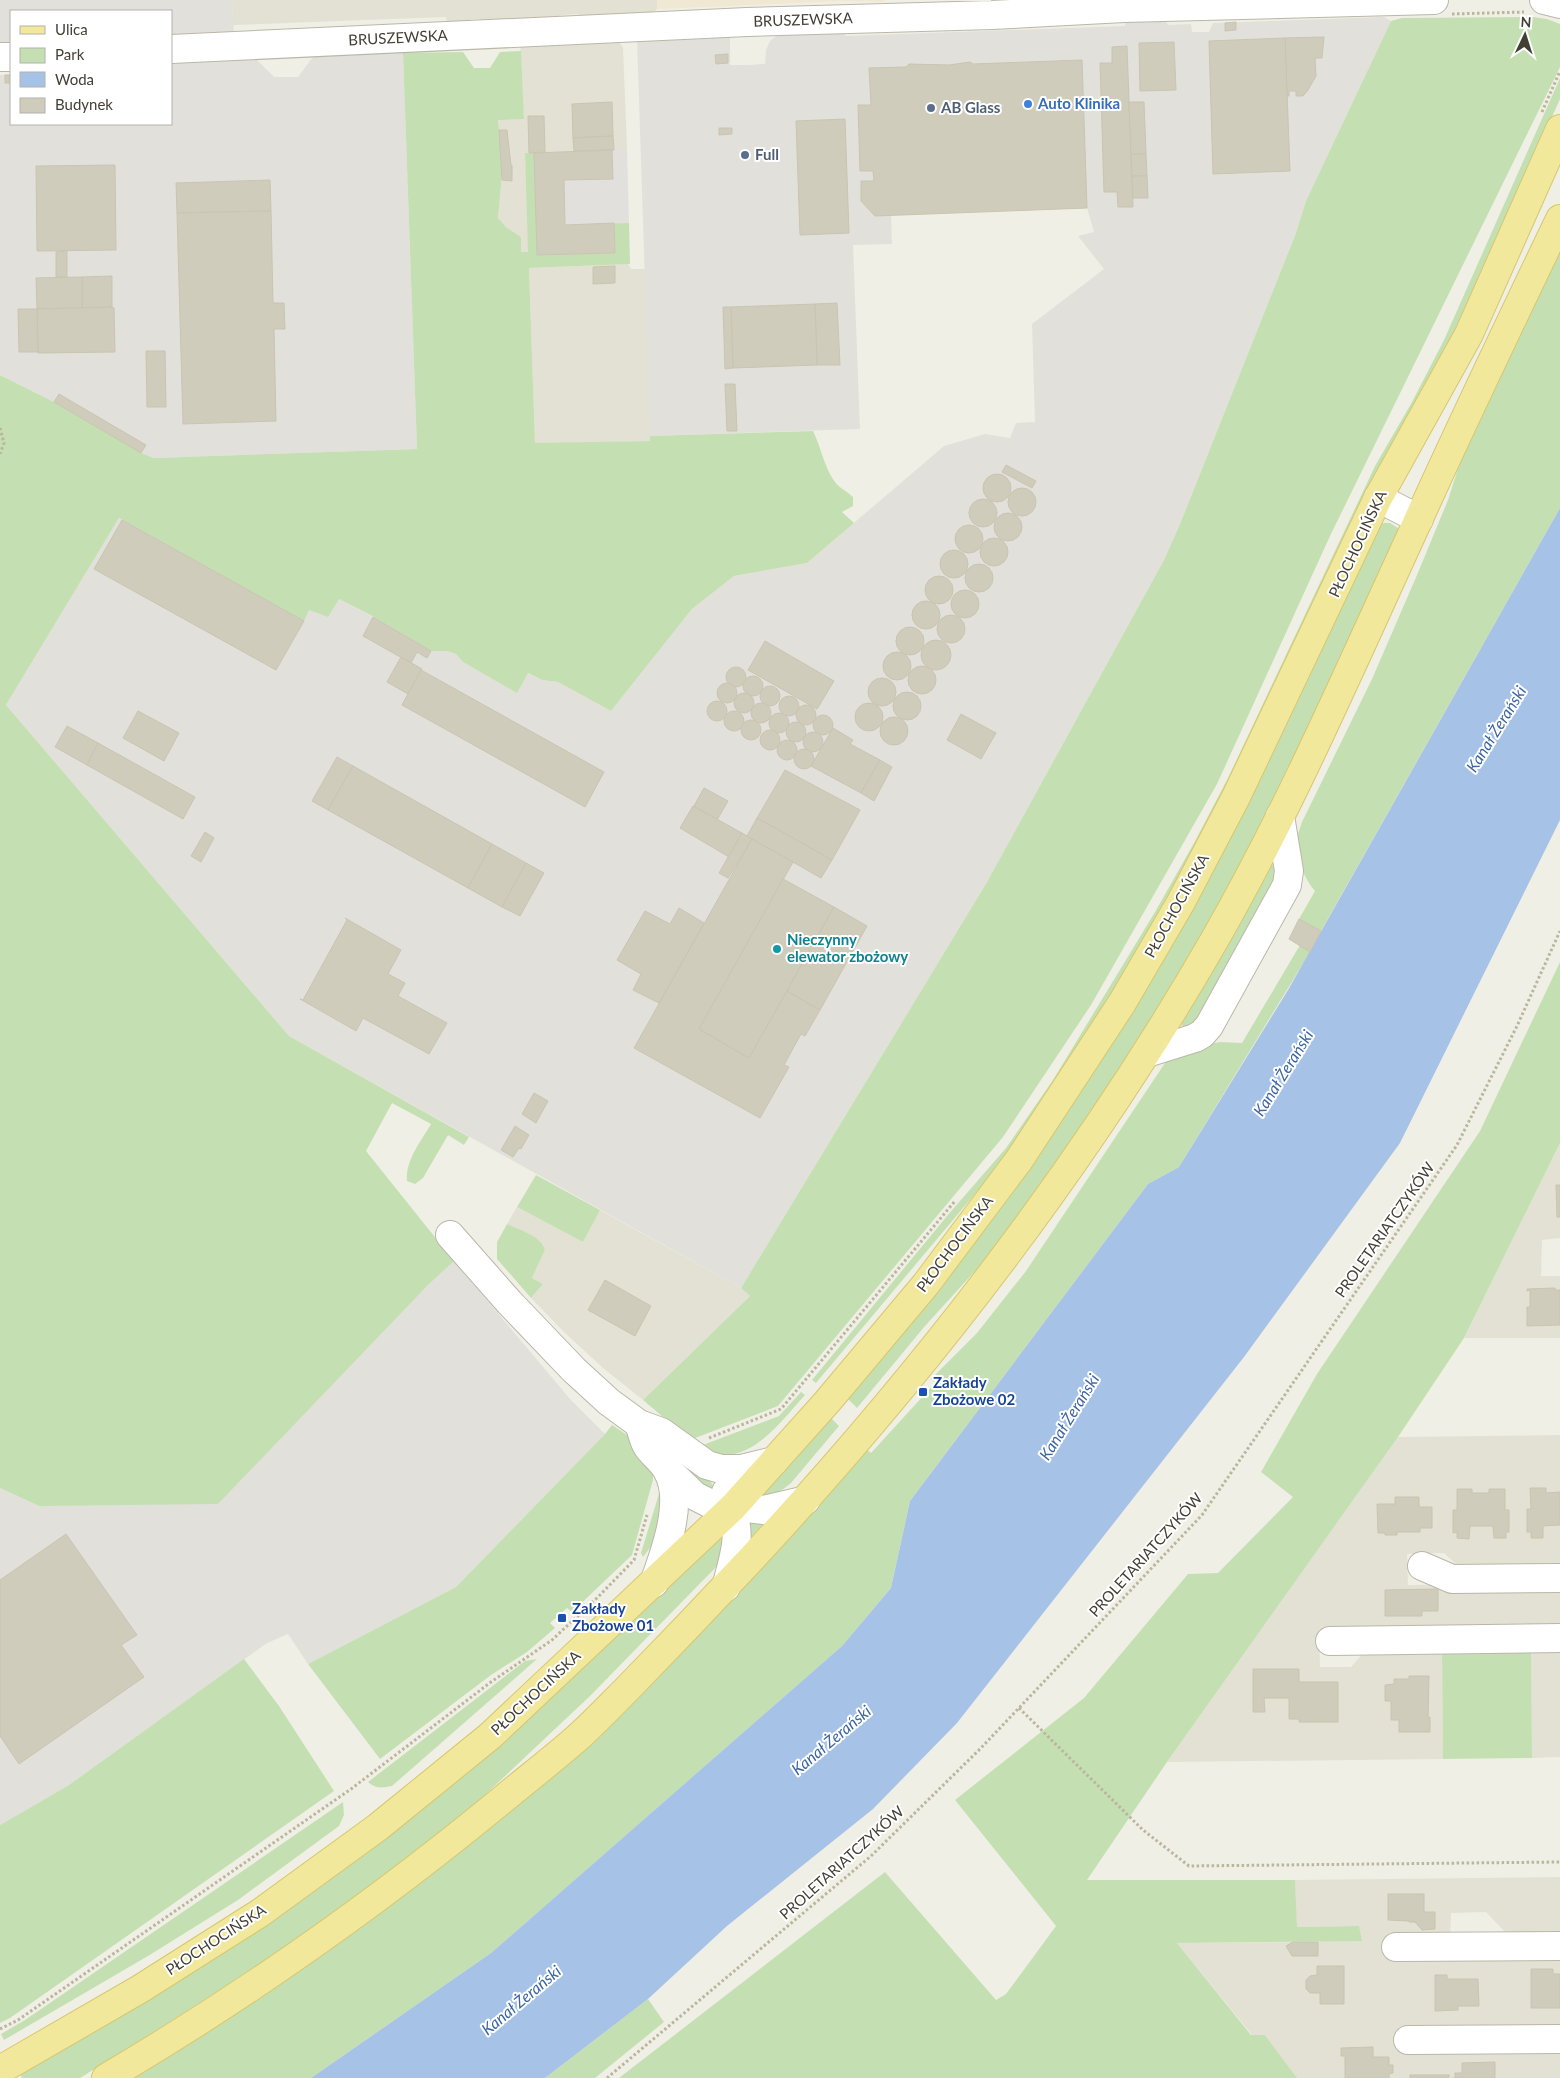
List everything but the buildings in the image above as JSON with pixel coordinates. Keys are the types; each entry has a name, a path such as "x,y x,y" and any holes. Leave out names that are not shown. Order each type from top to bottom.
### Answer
{"main road":[{"name":"PŁOCHOCIŃSKA","path":"0,2070 140,1989 260,1913 378,1827 490,1736 733,1507 828,1402 926,1284 1019,1160 1122,1003 1181,902 1236,797 1302,662 1378,498 1469,334 1550,122"},
{"path":"106,2078 168,2042 297,1957 424,1863 578,1737 726,1587 806,1500 895,1396 1014,1246 1057,1187 1147,1053 1217,936 1280,816 1351,668 1560,219"}],"street":[{"name":"BRUSZEWSKA","path":"172,49 738,22 992,15 1124,8 1434,0"},
{"path":"1538,6 1560,4"},
{"path":"1378,498 1419,519"},
{"path":"1147,1053 1195,1038 1202,1034 1209,1026 1286,885 1289,871 1280,816"},
{"path":"450,1235 509,1302 574,1370 609,1402 639,1424 661,1432 704,1453 721,1470 740,1470 774,1461"},
{"path":"639,1424 646,1445 667,1469 695,1496 711,1504 764,1510 806,1500"},
{"path":"704,1453 725,1488 733,1507 738,1542 726,1587"},
{"path":"654,1583 665,1552 672,1520 674,1501 667,1469"},
{"path":"1422,1566 1452,1579 1560,1578"},
{"path":"1330,1641 1560,1638"},
{"path":"1396,1948 1560,1946"},
{"path":"1408,2040 1560,2039"}],"path":[{"path":"1424,0 1424,15 1538,6"},
{"path":"1550,122 1560,71"},
{"path":"0,428 4,443 0,454"},
{"name":"PROLETARIATCZYKÓW","path":"607,2078 871,1856 1019,1708 1207,1507 1457,1144 1517,1026 1560,931"},
{"path":"704,1453 781,1409 956,1200"},
{"path":"0,2029 18,2020 352,1789 491,1682 552,1640 634,1560 649,1507"},
{"path":"1019,1708 1143,1830 1189,1866 1560,1862"}],"shaded area":[{"path":"0,0 232,0 234,36 172,37 172,10 10,10 10,44 0,44"},
{"path":"232,0 657,0 657,9 648,18 587,21 578,14 561,15 553,22 497,24 491,19 471,19 467,26 447,27 446,17 233,25"},
{"path":"657,0 884,0 884,2 843,1 657,9"},
{"path":"1163,15 1168,25 1191,24 1192,32 1209,32 1213,23 1384,17 1391,21 1306,201 1296,233 1164,560 987,882 741,1288 289,1036 6,705 119,518 304,620 309,610 339,599 431,651 447,651 456,654 463,662 516,692 527,673 542,680 558,682 611,711 692,609 734,576 807,563 944,446 985,434 1010,438 1016,423 1035,422 1032,324 1104,269 1078,236 1094,232 1087,208 891,215 892,244 853,245 860,429 650,436 637,39 730,37 730,65 749,65 765,64 766,50 770,41 784,30 845,28 845,36 1125,26 1126,16"},
{"path":"613,34 623,47 627,150 525,153 529,253 521,252 521,237 506,227 498,218 503,164 498,119 524,119 520,38"},
{"path":"403,53 417,449 154,458 141,453 54,402 0,375 0,75 10,75 10,125 172,125 172,62 256,59 274,77 298,77 313,57"},
{"path":"612,150 627,150 629,223 565,225 564,180 613,179"},
{"path":"628,264 631,269 645,269 651,441 535,444 529,268"},
{"path":"1560,1143 1560,1238 1542,1240 1541,1276 1560,1276 1560,1338 1464,1338"},
{"path":"517,1207 583,1242 600,1210 741,1288 750,1296 643,1400 603,1368 531,1298 543,1284 532,1278 545,1250 539,1241 507,1224"},
{"path":"454,1261 570,1399 605,1434 456,1587 308,1664 288,1634 267,1643 69,1785 0,1825 0,1488 39,1506 426,1287"},
{"path":"1560,1435 1560,1569 1462,1570 1444,1553 1407,1554 1408,1585 1560,1584 1560,1627 1319,1630 1320,1667 1351,1667 1365,1651 1442,1651 1443,1759 1167,1762 1398,1437"},
{"path":"1531,1649 1560,1649 1560,1757 1532,1758"},
{"path":"1560,1877 1560,1940 1513,1940 1486,1912 1451,1913 1450,1940 1560,1953 1560,2078 1297,2078 1265,2035 1252,2035 1177,1943 1318,1942 1359,1926 1296,1927 1295,1880"}],"green space":[{"path":"1533,17 1547,19 1560,24 1560,67 1330,536 1217,784 1091,1005 1003,1137 778,1406 690,1440 643,1400 750,1296 741,1288 987,882 1164,560 1296,233 1306,201 1391,21 1402,18"},
{"path":"521,51 524,119 498,120 503,164 498,218 506,227 521,237 521,252 528,252 525,153 534,153 537,255 615,253 614,223 629,223 630,264 529,268 535,443 650,441 650,436 813,431 831,476 839,486 853,497 853,506 842,512 854,523 807,563 734,576 692,609 611,711 558,682 542,680 528,673 517,693 463,662 456,654 447,651 431,651 374,617 339,599 328,617 309,610 304,621 119,518 6,705 289,1036 469,1137 464,1145 448,1135 423,1178 415,1184 407,1181 408,1166 418,1144 431,1124 392,1103 366,1151 454,1261 426,1287 218,1504 39,1506 0,1488 0,375 54,402 141,453 154,458 417,449 403,53 463,52 474,68 490,68 500,52"},
{"path":"1560,78 1560,99 1457,329 1348,533 1191,860 1103,1011 1011,1151 816,1383 812,1380 947,1216 1006,1148 1053,1080 1155,912 1228,778 1375,466 1412,402 1444,340"},
{"path":"1560,250 1560,508 1321,931 1299,919 1315,891 1305,875 1297,854 1296,842 1299,829 1372,679 1448,500 1463,453"},
{"path":"1390,523 1398,528 1398,535 1282,786 1231,886 1144,1034 1006,1237 925,1326 857,1408 846,1397 1023,1176 1060,1123 1130,1011 1226,845 1313,669 1378,525"},
{"path":"1272,865 1277,870 1276,884 1196,1024 1186,1027 1181,1025 1181,1018 1266,868"},
{"path":"1300,945 1310,952 1179,1167 1148,1184 910,1501 891,1588 842,1646 491,1953 311,2078 130,2078 484,1831 537,1788 637,1697 731,1601 866,1449 871,1453 935,1383 931,1379 977,1333 1026,1271 1165,1063 1174,1053 1186,1049 1220,1042 1242,1043"},
{"path":"1560,962 1560,1143 1464,1338 1398,1437 1167,1762 1087,1880 1295,1880 1297,1927 1359,1926 1362,1941 1177,1943 1251,2035 1265,2035 1297,2078 619,2078 885,1872 996,2000 1006,1994 1056,1926 955,1800 1084,1698 1188,1574 1218,1573 1293,1497 1261,1472 1317,1374 1480,1131"},
{"path":"536,1175 600,1210 583,1242 517,1207"},
{"path":"507,1224 535,1237 540,1241 545,1250 532,1278 543,1284 531,1298 497,1259 497,1242"},
{"path":"801,1392 805,1395 778,1426 767,1436 744,1451 731,1455 718,1455 695,1448 779,1416"},
{"path":"828,1415 839,1426 791,1483 782,1490 760,1499 757,1494"},
{"path":"612,1425 639,1443 653,1469 653,1480 632,1555 572,1612 567,1608 550,1623 555,1628 527,1652 491,1675 380,1759 308,1664 456,1587"},
{"path":"683,1461 711,1482 714,1488 713,1492 676,1468"},
{"path":"662,1484 659,1536 643,1557 641,1553"},
{"path":"768,1519 747,1541 744,1522"},
{"path":"724,1531 726,1536 718,1565 590,1696 468,1811 360,1897 217,1992 80,2078 22,2078 19,2072 557,1690 645,1610"},
{"path":"1531,1649 1532,1758 1443,1759 1442,1651"},
{"path":"244,1659 279,1706 334,1791 10,2018 0,2023 0,1825 69,1785"},
{"path":"537,1659 392,1786 373,1786 368,1782 525,1661"},
{"path":"343,1802 344,1815 339,1826 238,1900 148,1956 4,2040 1,2034 25,2020"},
{"path":"648,1999 664,2022 595,2078 545,2078"}],"water":[{"name":"Kanał Żerański","path":"1560,508 1560,820 1400,1143 1244,1357 957,1723 873,1809 727,1926 648,1999 545,2078 311,2078 491,1953 842,1646 891,1588 910,1501 1148,1184 1179,1167 1288,990"}],"place":[{"name":"Auto Klinika","path":"1028,104"},
{"name":"AB Glass","path":"931,108"},
{"name":"Full","path":"745,155"},
{"name":"Nieczynny elewator zbożowy","path":"777,949"},
{"name":"Zakłady Zbożowe 02","path":"923,1392"},
{"name":"Zakłady Zbożowe 01","path":"562,1618"}]}
